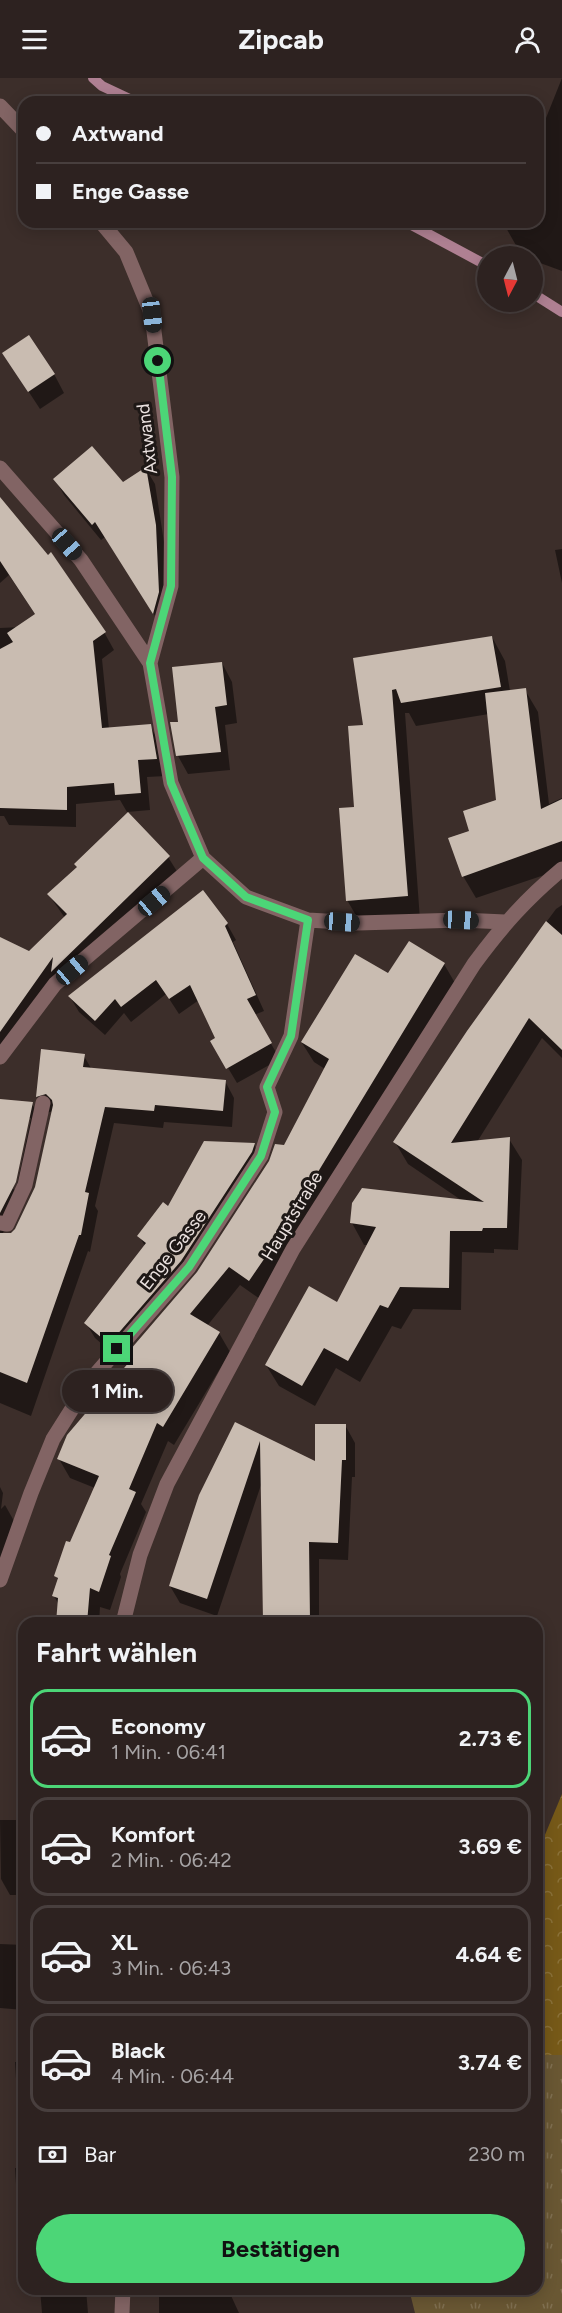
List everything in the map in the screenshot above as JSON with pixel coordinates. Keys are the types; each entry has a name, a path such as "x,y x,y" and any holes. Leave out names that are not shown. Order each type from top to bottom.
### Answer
{"street":[{"path":"0,106 18,125"},
{"name":"Axtwand","path":"106,228 126,252 152,315 172,477 171,586 150,663"},
{"path":"0,468 81,560 150,663 171,783 203,858 246,897 308,920 358,923 461,920 505,922"},
{"path":"0,1057 55,984 203,858"},
{"name":"Hauptstraße","path":"124,1617 140,1555 167,1484 293,1249 474,964 505,922 533,892 562,869"},
{"name":"Enge Gasse","path":"0,1580 53,1439 89,1382 189,1267 261,1156 275,1112 267,1087 291,1036 308,920"},
{"path":"0,1223 7,1224 26,1185 43,1103"},
{"path":"122,2313 123,2295"}],"green space":[{"path":"562,1794 562,2055 543,2055 543,1840"},
{"path":"543,2055 562,2055 562,2313 415,2313 410,2295 543,2295"}],"building":[{"path":"29,335 55,374 28,392 2,353"},
{"path":"92,446 123,482 146,467 156,525 159,592 153,614 95,522 92,525 53,479"},
{"path":"0,497 48,555 51,552 106,632 93,641 102,728 151,724 157,759 138,760 141,793 115,795 114,783 67,787 67,810 0,808 0,649 13,642 7,633 35,614 0,561"},
{"path":"492,636 501,687 401,703 396,689 392,690 408,896 346,901 339,808 354,807 348,726 363,725 353,658"},
{"path":"222,662 227,705 215,707 221,752 176,756 170,722 178,722 172,667"},
{"path":"526,688 541,809 562,799 562,841 462,877 448,838 469,831 463,811 496,800 485,693"},
{"path":"128,812 170,856 51,972 53,957 0,1032 0,937 29,951 67,914 47,894 77,867 74,864"},
{"path":"203,890 228,923 225,926 256,995 247,999 272,1043 226,1069 210,1041 215,1038 190,985 169,999 156,980 121,1007 115,999 95,1021 68,996"},
{"path":"546,921 562,935 562,1050 529,1018 451,1143 510,1137 507,1228 450,1231 449,1288 400,1287 388,1308 380,1305 348,1361 324,1348 302,1386 265,1365 309,1286 337,1302 376,1227 350,1223 352,1203 362,1188 484,1202 393,1142 467,1031"},
{"path":"409,941 445,963 273,1246 249,1281 229,1267 190,1314 220,1332 163,1427 157,1423 129,1489 136,1492 109,1555 111,1556 99,1592 90,1588 88,1617 56,1617 58,1598 52,1596 58,1578 54,1576 66,1541 70,1542 99,1476 57,1459 67,1435 130,1361 124,1357 197,1272 269,1161 275,1144 284,1145 329,1059 301,1042 355,954 388,973"},
{"path":"41,1049 85,1054 83,1067 226,1080 223,1111 155,1105 154,1111 105,1107 85,1192 89,1193 81,1235 79,1235 27,1383 0,1372 0,1233 11,1233 15,1229 35,1187 53,1105 52,1100 46,1094 36,1097"},
{"path":"0,1099 33,1102 16,1182 0,1213"},
{"path":"204,1141 255,1143 252,1152 181,1261 109,1344 84,1323 146,1243 137,1236 163,1202 168,1206"},
{"path":"235,1422 315,1461 315,1424 346,1424 346,1460 342,1460 338,1543 309,1542 310,1617 263,1617 260,1441 207,1599 169,1586 199,1495"}],"waterway":[{"path":"93,78 102,86 123,96"},
{"path":"417,228 477,260"},
{"path":"543,300 562,312"}],"route":[{"path":"117,1349 189,1267 261,1156 275,1112 267,1087 291,1036 308,920 246,897 203,858 171,783 150,663 171,586 172,477 158,361"}]}
